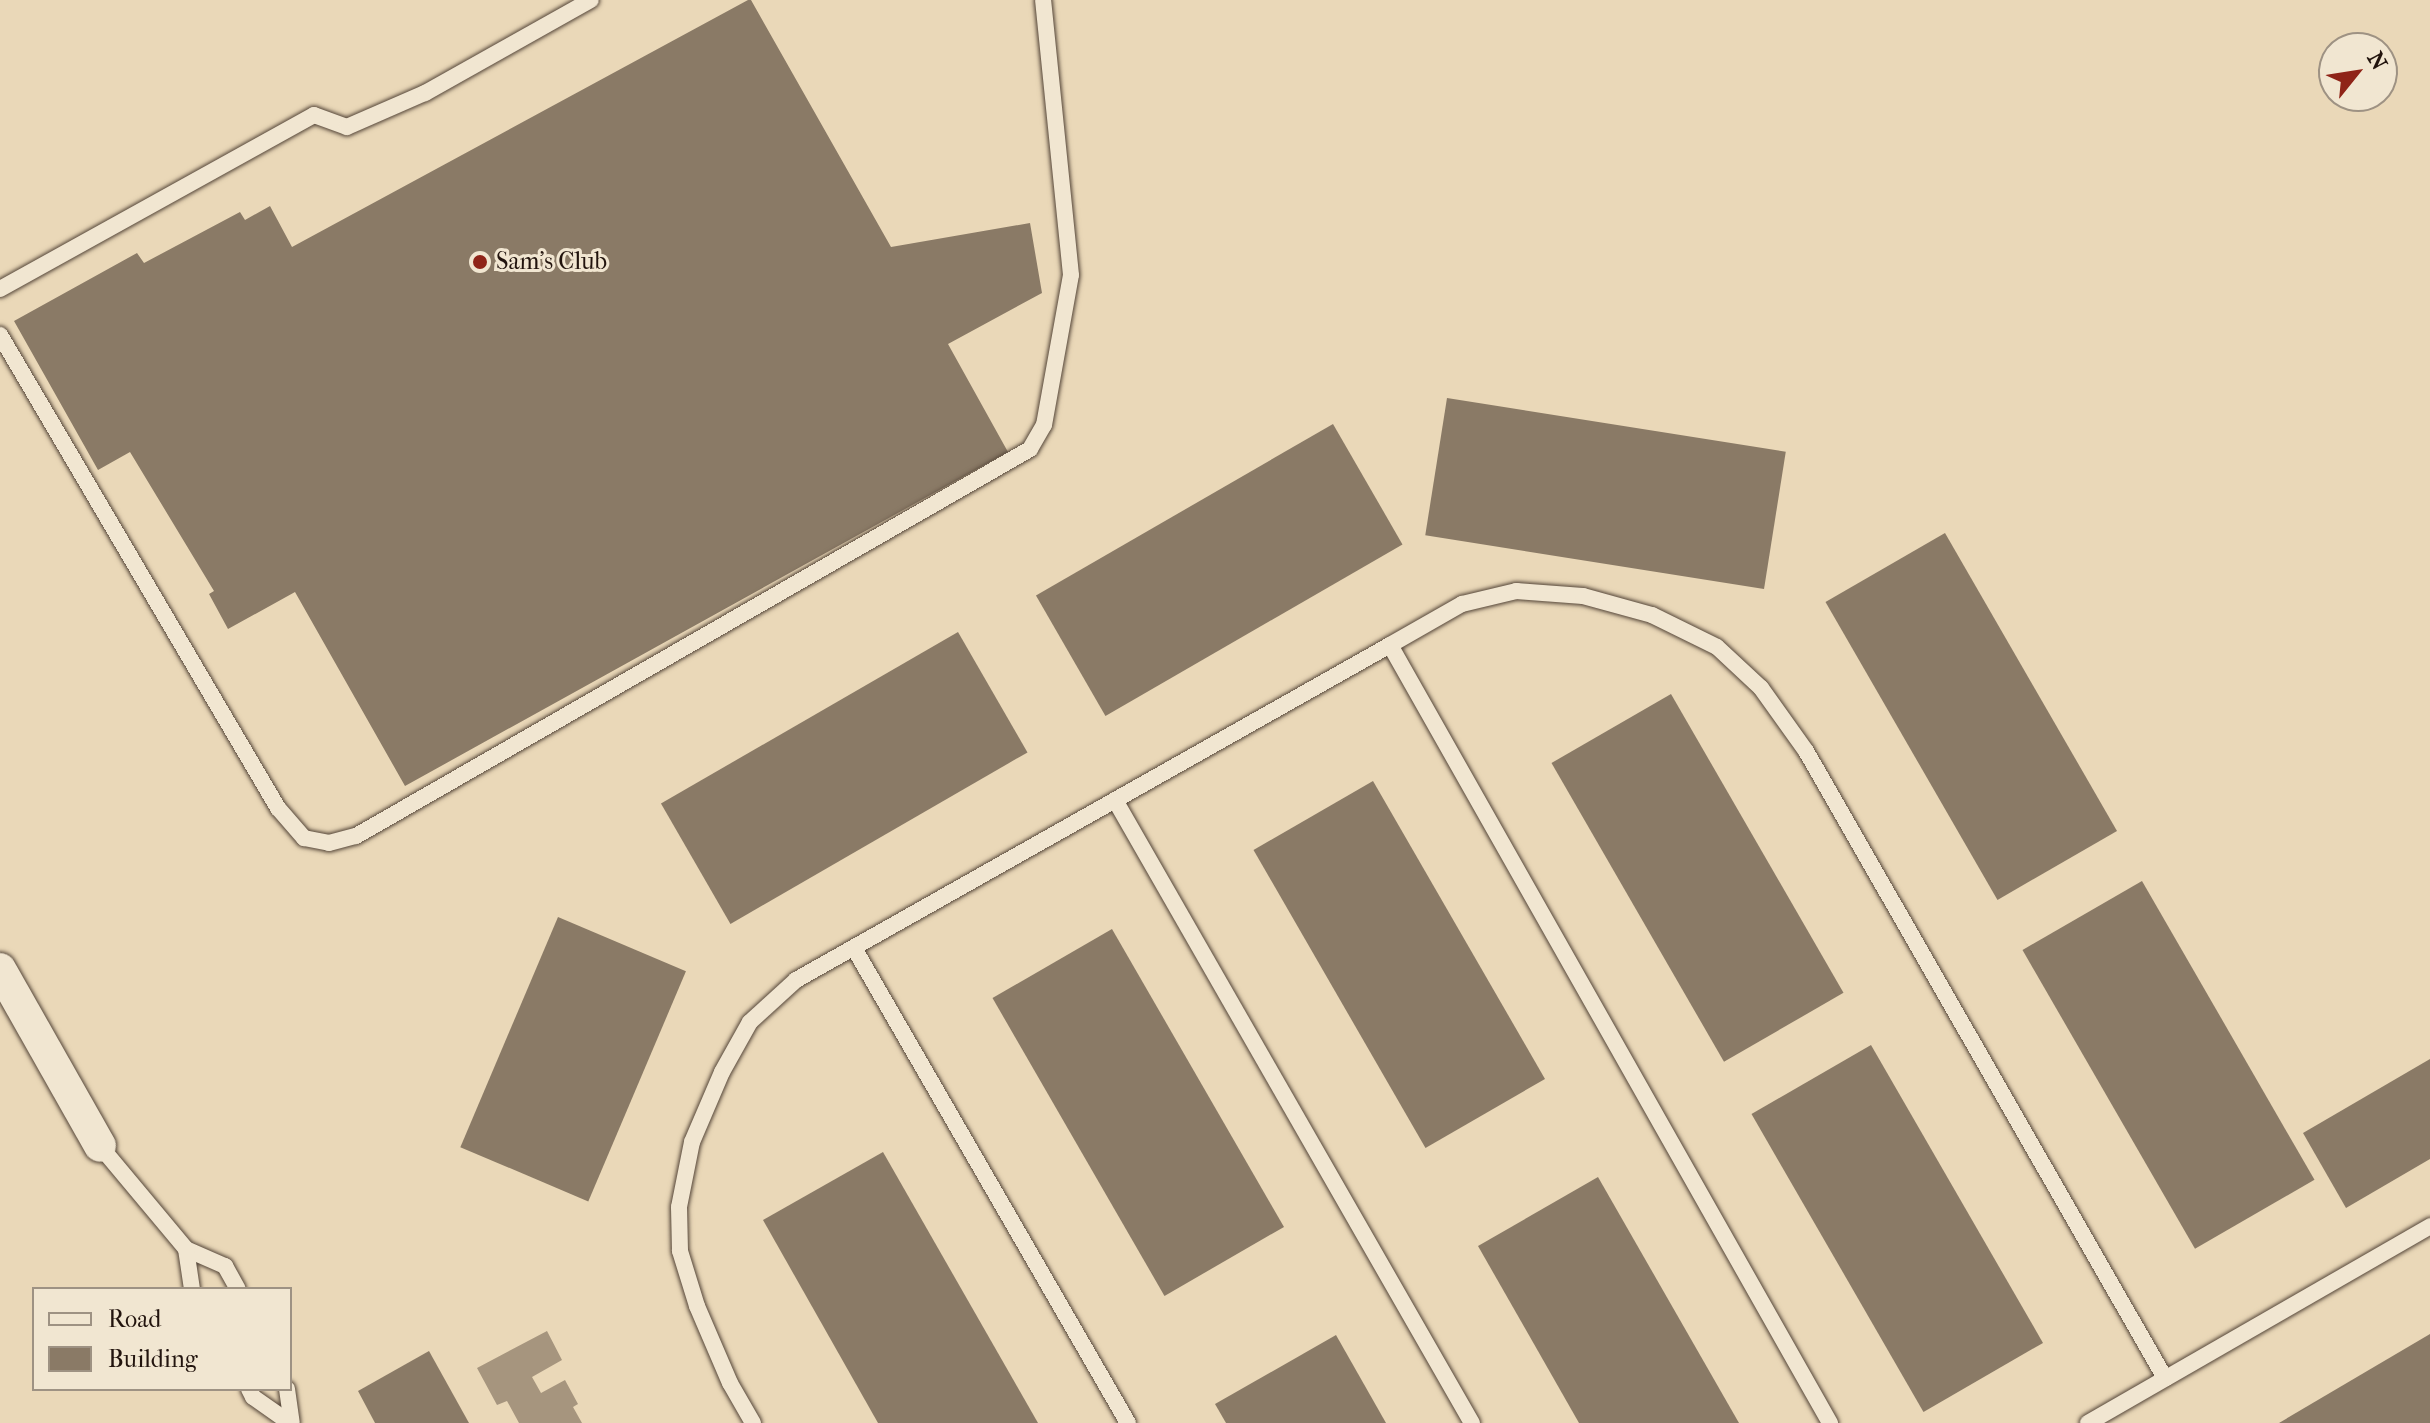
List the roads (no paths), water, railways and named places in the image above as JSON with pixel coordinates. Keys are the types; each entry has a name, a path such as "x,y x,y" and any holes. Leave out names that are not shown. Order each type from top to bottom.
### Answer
{"street":[{"path":"0,969 100,1146"}],"lane":[{"path":"0,289 314,115 347,127 425,93 591,0"},
{"path":"0,335 278,808 304,838 329,843 356,836 1030,449 1044,425 1071,275 1043,0"},
{"path":"753,1423 730,1383 697,1306 680,1251 679,1207 692,1142 722,1072 750,1022 796,980 1462,604 1516,591 1583,596 1652,615 1717,647 1761,688 1806,751 2165,1378"},
{"path":"1390,645 1830,1423"},
{"path":"1115,800 1472,1423"},
{"path":"854,948 1128,1423"},
{"path":"100,1146 186,1249 225,1266 237,1287"},
{"path":"2088,1423 2430,1226"},
{"path":"186,1249 192,1287"},
{"path":"250,1391 253,1397 291,1423"},
{"path":"287,1391 291,1423"}],"place":[{"name":"Sam's Club","path":"480,262"}]}
